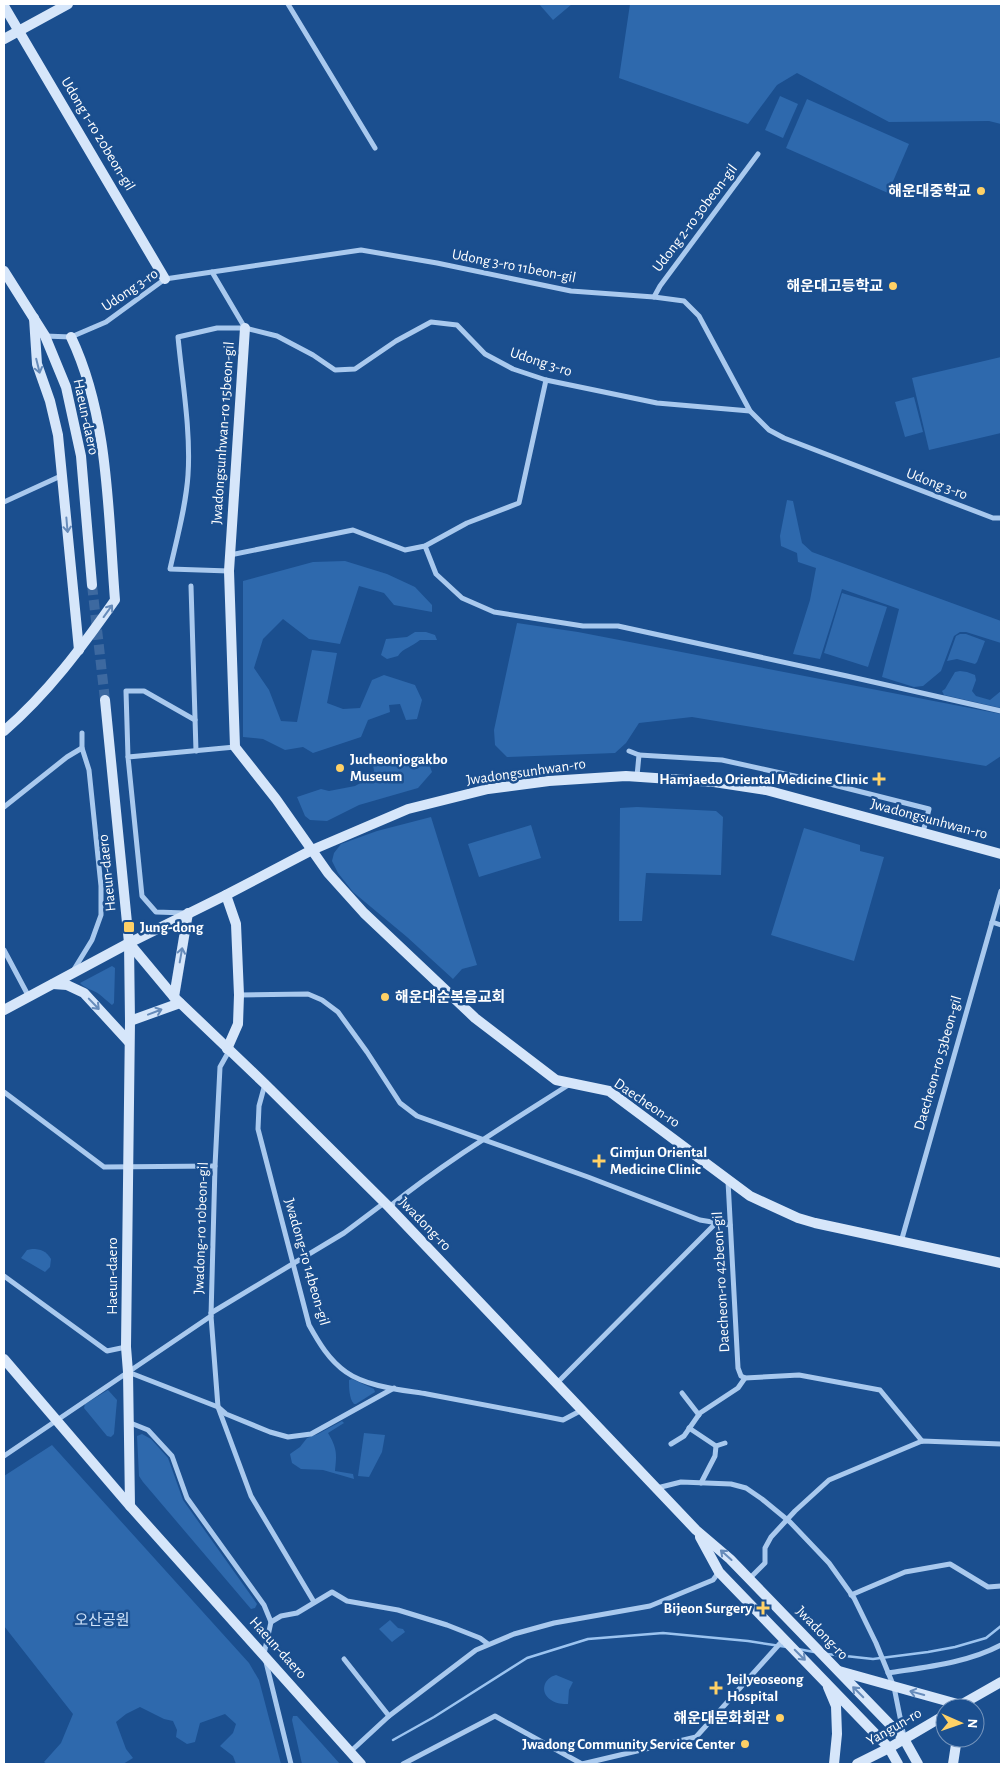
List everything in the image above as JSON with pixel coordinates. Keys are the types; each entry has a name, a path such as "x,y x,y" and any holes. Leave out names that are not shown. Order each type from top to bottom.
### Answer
{"main road":[{"path":"4,39 68,4"},
{"name":"Udong 1-ro 20beon-gil","path":"4,6 165,279"},
{"name":"Haeun-daero","path":"5,274 45,336 66,387 81,456 92,585"},
{"path":"34,318 37,364 50,401 58,435 79,650"},
{"name":"Jwadongsunhwan-ro 15beon-gil","path":"234,747 229,571 245,328"},
{"path":"4,730 20,717 79,650 116,600 103,448 90,384 71,337"},
{"name":"Haeun-daero","path":"105,700 129,943 130,1022 126,1347 130,1506 361,1764"},
{"path":"234,747 276,799 312,850"},
{"name":"Jwadongsunhwan-ro","path":"4,1010 129,943 312,850 408,809 488,789 549,781 637,777 714,782 766,790 1001,854"},
{"name":"Daecheon-ro","path":"312,850 328,873 364,913 475,1018 556,1080 609,1091 750,1196 798,1218 1001,1263"},
{"path":"226,895 236,924 239,995 238,1024 228,1050"},
{"path":"130,1022 177,1000 188,913"},
{"name":"Jwadong-ro","path":"129,943 177,1000 387,1205 696,1530 730,1559 904,1739 918,1764"},
{"path":"52,984 67,985 84,994 129,1042"},
{"path":"4,1359 130,1506"},
{"name":"Jwadong-ro","path":"696,1530 720,1572 889,1748 898,1764"},
{"path":"837,1671 935,1700"},
{"path":"826,1682 836,1706 834,1764"},
{"path":"974,1698 1001,1682"},
{"name":"Yangun-ro","path":"857,1764 935,1721"},
{"path":"953,1764 955,1748"}],"street":[{"path":"288,4 375,148"},
{"name":"Udong 2-ro 30beon-gil","path":"654,297 660,286 758,154"},
{"name":"Udong 3-ro 11beon-gil","path":"212,272 361,250 437,263 571,291 654,297 684,302 699,316 750,411"},
{"path":"212,272 245,328"},
{"name":"Udong 3-ro","path":"45,336 71,337 106,322 165,279 212,272"},
{"name":"Udong 3-ro","path":"245,328 277,336 313,355 335,370 355,370 396,341 431,322 457,325 485,354 513,369 546,380 657,403 750,411 769,430 784,438 992,518 1001,518"},
{"name":"Jwadongsunhwan-ro 15beon-gil","path":"229,571 170,569 181,522 188,474 187,421 178,337 218,328 245,328"},
{"path":"230,555 353,530 405,550 425,546 467,523 519,503 546,380"},
{"path":"4,502 63,475"},
{"path":"425,546 436,574 462,598 494,612 583,626 618,626 1001,712"},
{"path":"191,586 196,751"},
{"path":"188,913 156,912 142,896 128,757 126,691 144,691 195,720"},
{"path":"72,973 92,940 101,915 101,886 89,770 82,748 82,733"},
{"path":"128,757 234,747"},
{"path":"4,807 67,757 82,748"},
{"path":"629,751 640,755 722,760 826,783 929,809 923,832"},
{"path":"637,777 640,755"},
{"name":"Daecheon-ro 53beon-gil","path":"900,1242 1001,891"},
{"path":"992,922 1001,925"},
{"path":"4,950 29,997"},
{"path":"239,995 308,994 322,1000 338,1012 367,1052 400,1104 417,1116 588,1177 700,1220 730,1225"},
{"name":"Jwadong-ro 10beon-gil","path":"228,1050 220,1067 215,1166 211,1314 218,1407 251,1496 314,1602"},
{"name":"Jwadong-ro 14beon-gil","path":"265,1084 258,1128 309,1325 320,1345 333,1362 348,1374 371,1383 395,1388 563,1420 582,1410"},
{"path":"4,1456 211,1314 344,1233 570,1084"},
{"path":"4,1092 104,1167 215,1166"},
{"name":"Daecheon-ro 42beon-gil","path":"728,1181 738,1368 741,1376 745,1378"},
{"path":"556,1383 715,1224"},
{"path":"4,1276 107,1351 126,1347"},
{"path":"128,1372 218,1407 226,1414 270,1432 288,1437 311,1434 395,1388"},
{"path":"671,1444 684,1436 700,1415 738,1388 745,1378 799,1375 880,1390 922,1440"},
{"path":"682,1393 700,1415"},
{"path":"128,1422 148,1430 172,1456 187,1498 264,1605 271,1622 264,1654 291,1764"},
{"path":"689,1428 716,1446"},
{"path":"749,1579 765,1563 765,1548 771,1537 829,1480 922,1440 1001,1444"},
{"path":"716,1446 725,1443"},
{"path":"701,1483 715,1456 716,1446"},
{"path":"656,1488 681,1482 731,1484 746,1488 788,1520 829,1563 851,1595 876,1643 894,1687 904,1739"},
{"path":"851,1595 905,1572 950,1564 988,1587 1001,1586"},
{"path":"350,1752 389,1716 463,1658 488,1644 554,1622 650,1606 713,1580 720,1572"},
{"path":"271,1622 281,1616 297,1613 332,1592 347,1601 398,1610 447,1624 480,1638 488,1644"},
{"path":"403,1764 495,1716 571,1762 582,1764 696,1737 784,1639"},
{"path":"888,1673 941,1664 987,1653 1001,1645"},
{"path":"344,1660 389,1716"}],"green space":[{"path":"539,4 572,4 553,20"},
{"path":"630,4 1001,4 1001,124 989,121 889,122 797,73 777,85 748,124 619,78"},
{"path":"780,96 798,104 783,138 765,130"},
{"path":"807,99 909,144 888,193 786,148"},
{"path":"1001,357 1001,433 929,450 912,378"},
{"path":"914,397 923,432 905,437 895,402"},
{"path":"787,500 793,501 802,543 812,552 1001,621 1001,643 966,632 960,632 954,636 941,671 923,686 914,687 882,677 899,609 842,589 820,659 793,654 810,600 816,568 798,562 797,553 781,546 780,536"},
{"path":"345,561 387,574 415,587 432,605 432,612 394,605 384,593 359,586 340,644 309,639 283,619 263,639 254,668 269,690 281,721 297,722 312,650 337,653 327,703 343,709 360,708 372,680 384,675 415,685 422,700 417,719 406,720 400,704 389,705 390,712 368,720 361,737 313,753 303,747 285,750 263,739 243,737 243,581 313,562"},
{"path":"842,593 887,607 868,667 824,653"},
{"path":"517,623 578,632 1001,714 1001,756 986,766 692,717 639,723 626,743 615,753 507,757 495,745 494,730"},
{"path":"415,632 426,632 435,635 437,640 420,640 402,651 398,656 387,659 381,655 386,639 407,637"},
{"path":"966,634 985,641 975,664 957,659 947,661 956,636"},
{"path":"960,671 975,675 976,680 972,691 976,696 990,700 1001,691 1001,708 944,695 942,691 955,672"},
{"path":"405,755 408,762 421,756 426,756 432,772 418,788 359,805 327,821 310,820 305,816 297,797 321,789 329,791 355,786 366,780 374,771 373,765"},
{"path":"637,807 716,811 723,817 721,875 646,873 642,921 619,921 620,808"},
{"path":"431,817 477,965 462,969 453,979 353,892 338,873 332,861 334,853 341,844 377,831"},
{"path":"531,825 541,858 479,877 468,844"},
{"path":"804,828 860,845 860,851 884,857 854,961 771,935"},
{"path":"112,966 115,968 114,1003 112,1005 99,994 80,983"},
{"path":"27,1250 43,1251 51,1259 50,1267 45,1272 21,1258"},
{"path":"352,1379 374,1389 375,1392 354,1404 349,1389 349,1380"},
{"path":"108,1390 117,1400 114,1434 111,1437 107,1436 84,1408 85,1404"},
{"path":"342,1421 344,1423 328,1433 336,1451 335,1471 353,1474 354,1479 323,1470 301,1469 292,1463 290,1454 300,1447 307,1438"},
{"path":"364,1433 385,1435 382,1452 369,1477 358,1476"},
{"path":"142,1434 151,1439 168,1458 183,1500 257,1604 255,1608 251,1609 139,1476 137,1436"},
{"name":"오산공원","path":"52,1445 249,1663 259,1680 281,1764 236,1764 233,1756 220,1746 233,1733 236,1724 225,1714 200,1723 195,1742 187,1744 176,1737 177,1730 173,1721 164,1719 140,1707 116,1722 126,1749 133,1758 123,1764 47,1764 44,1762 61,1743 73,1714 4,1626 4,1476"},
{"path":"390,1620 405,1632 392,1642 379,1629"},
{"path":"556,1675 573,1682 569,1690 568,1704 560,1704 553,1701 545,1693 544,1686 546,1682"},
{"path":"293,1716 297,1716 340,1764 302,1764 292,1720"}],"waterway":[{"path":"827,1654 873,1659 928,1652 986,1638 1001,1626"},
{"path":"393,1740 434,1717 527,1658 588,1639 663,1633 748,1641 787,1647"},
{"path":"798,1649 814,1652"}],"tunnel":[{"path":"92,585 105,700"}],"place":[{"name":"해운대중학교","path":"981,191"},
{"name":"해운대고등학교","path":"893,286"},
{"name":"Jucheonjogakbo Museum","path":"340,768"},
{"name":"Hamjaedo Oriental Medicine Clinic","path":"879,779"},
{"name":"Jung-dong","path":"129,927"},
{"name":"해운대순복음교회","path":"385,997"},
{"name":"Gimjun Oriental Medicine Clinic","path":"599,1161"},
{"name":"Bijeon Surgery","path":"763,1608"},
{"name":"Jeilyeoseong Hospital","path":"716,1688"},
{"name":"해운대문화회관","path":"780,1718"},
{"name":"Jwadong Community Service Center","path":"745,1744"}]}
